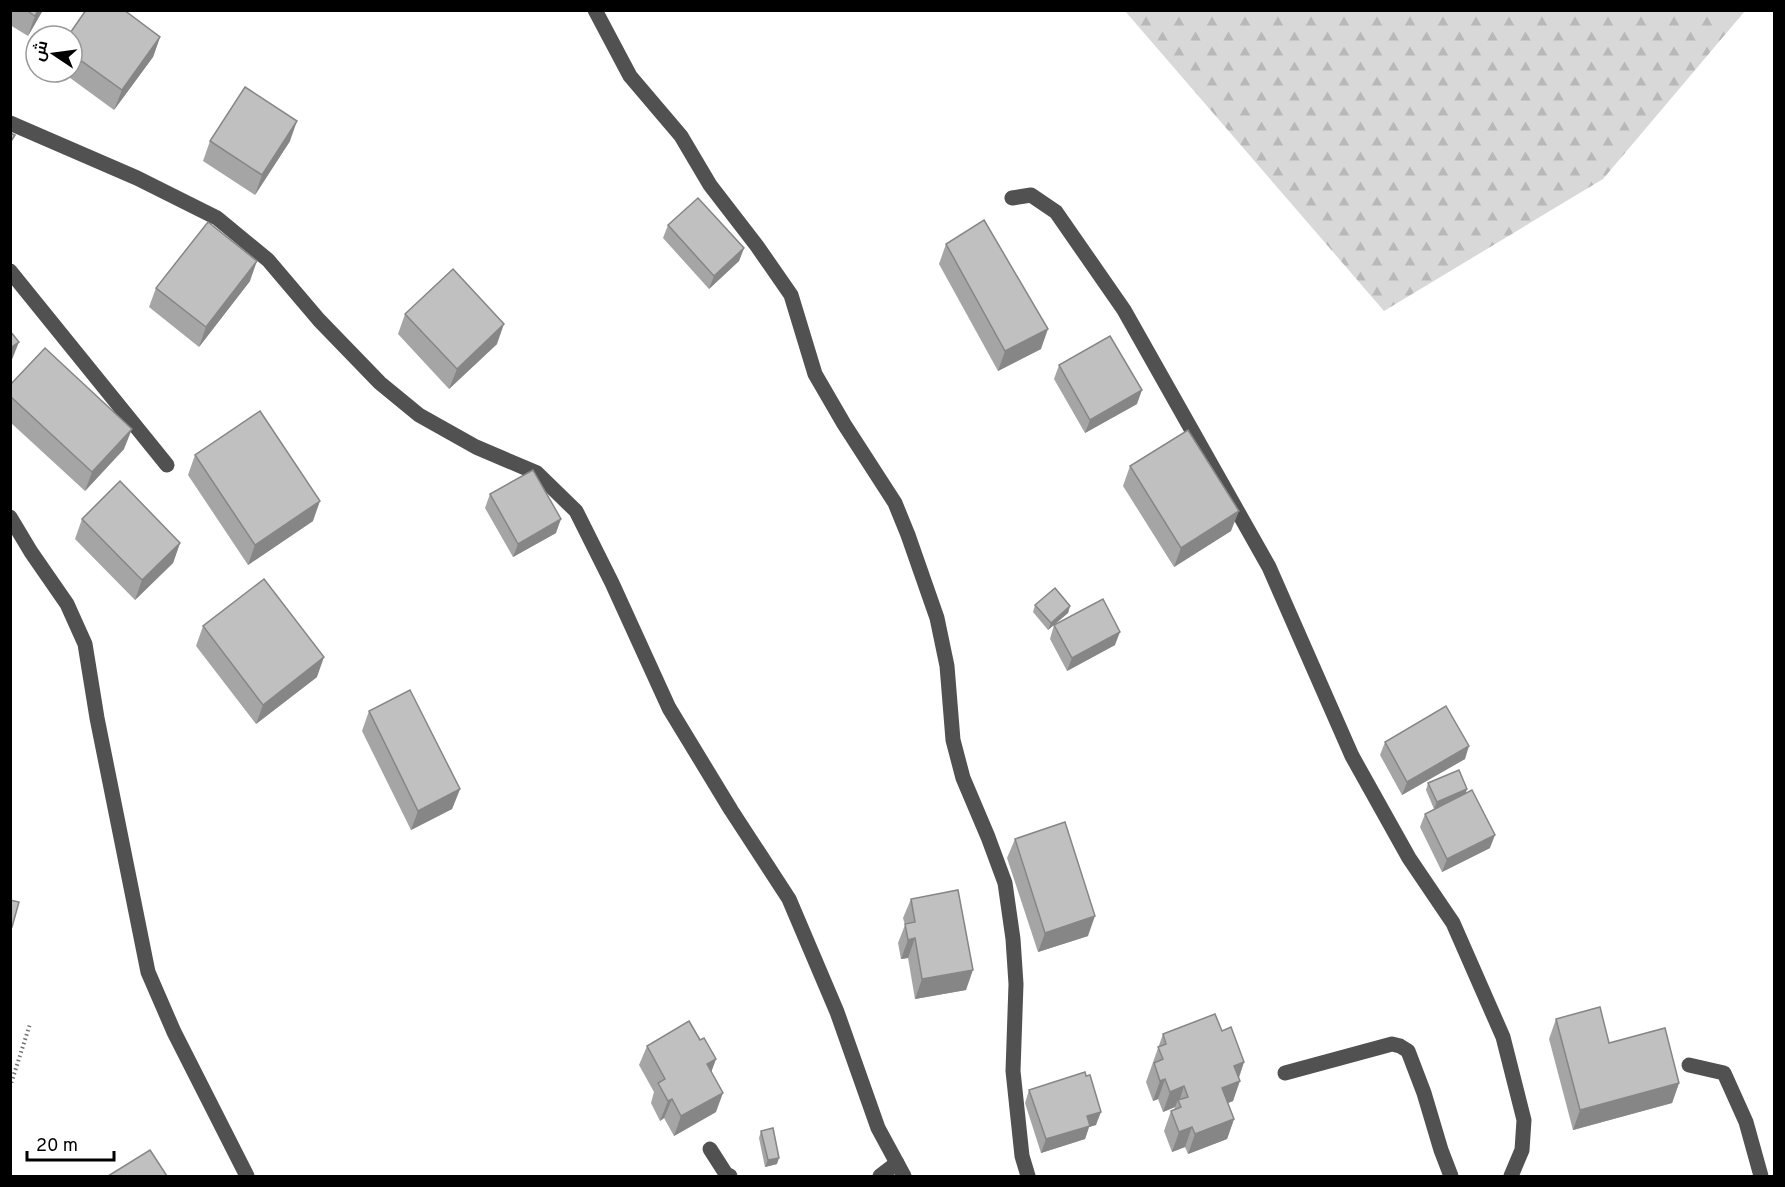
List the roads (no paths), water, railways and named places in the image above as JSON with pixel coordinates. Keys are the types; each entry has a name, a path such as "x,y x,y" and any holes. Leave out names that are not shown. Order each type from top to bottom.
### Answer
{"street":[{"path":"595,10 630,76 681,136 710,184 791,295 815,374 895,503 908,535 937,618 947,666 953,740 963,778 1005,883 1013,939 1016,984 1013,1071 1022,1156 1028,1176"},
{"path":"10,123 137,178 217,218 268,260 319,320 381,383 419,415 476,447 537,473 576,511 612,583 669,708 789,899 837,1012 879,1128 901,1170 880,1176"},
{"path":"1011,198 1031,195 1056,212 1124,310 1269,567 1352,756 1409,858 1454,923 1503,1037 1524,1120 1522,1150 1511,1176"},
{"path":"10,271 167,465"},
{"path":"10,517 67,604 85,644 97,718 148,972 174,1032 247,1176"},
{"path":"1285,1073 1392,1044 1400,1046 1408,1051 1424,1093 1440,1150 1451,1176"},
{"path":"1689,1065 1724,1073 1746,1122 1761,1176"},
{"path":"710,1149 726,1174 730,1176"}]}
